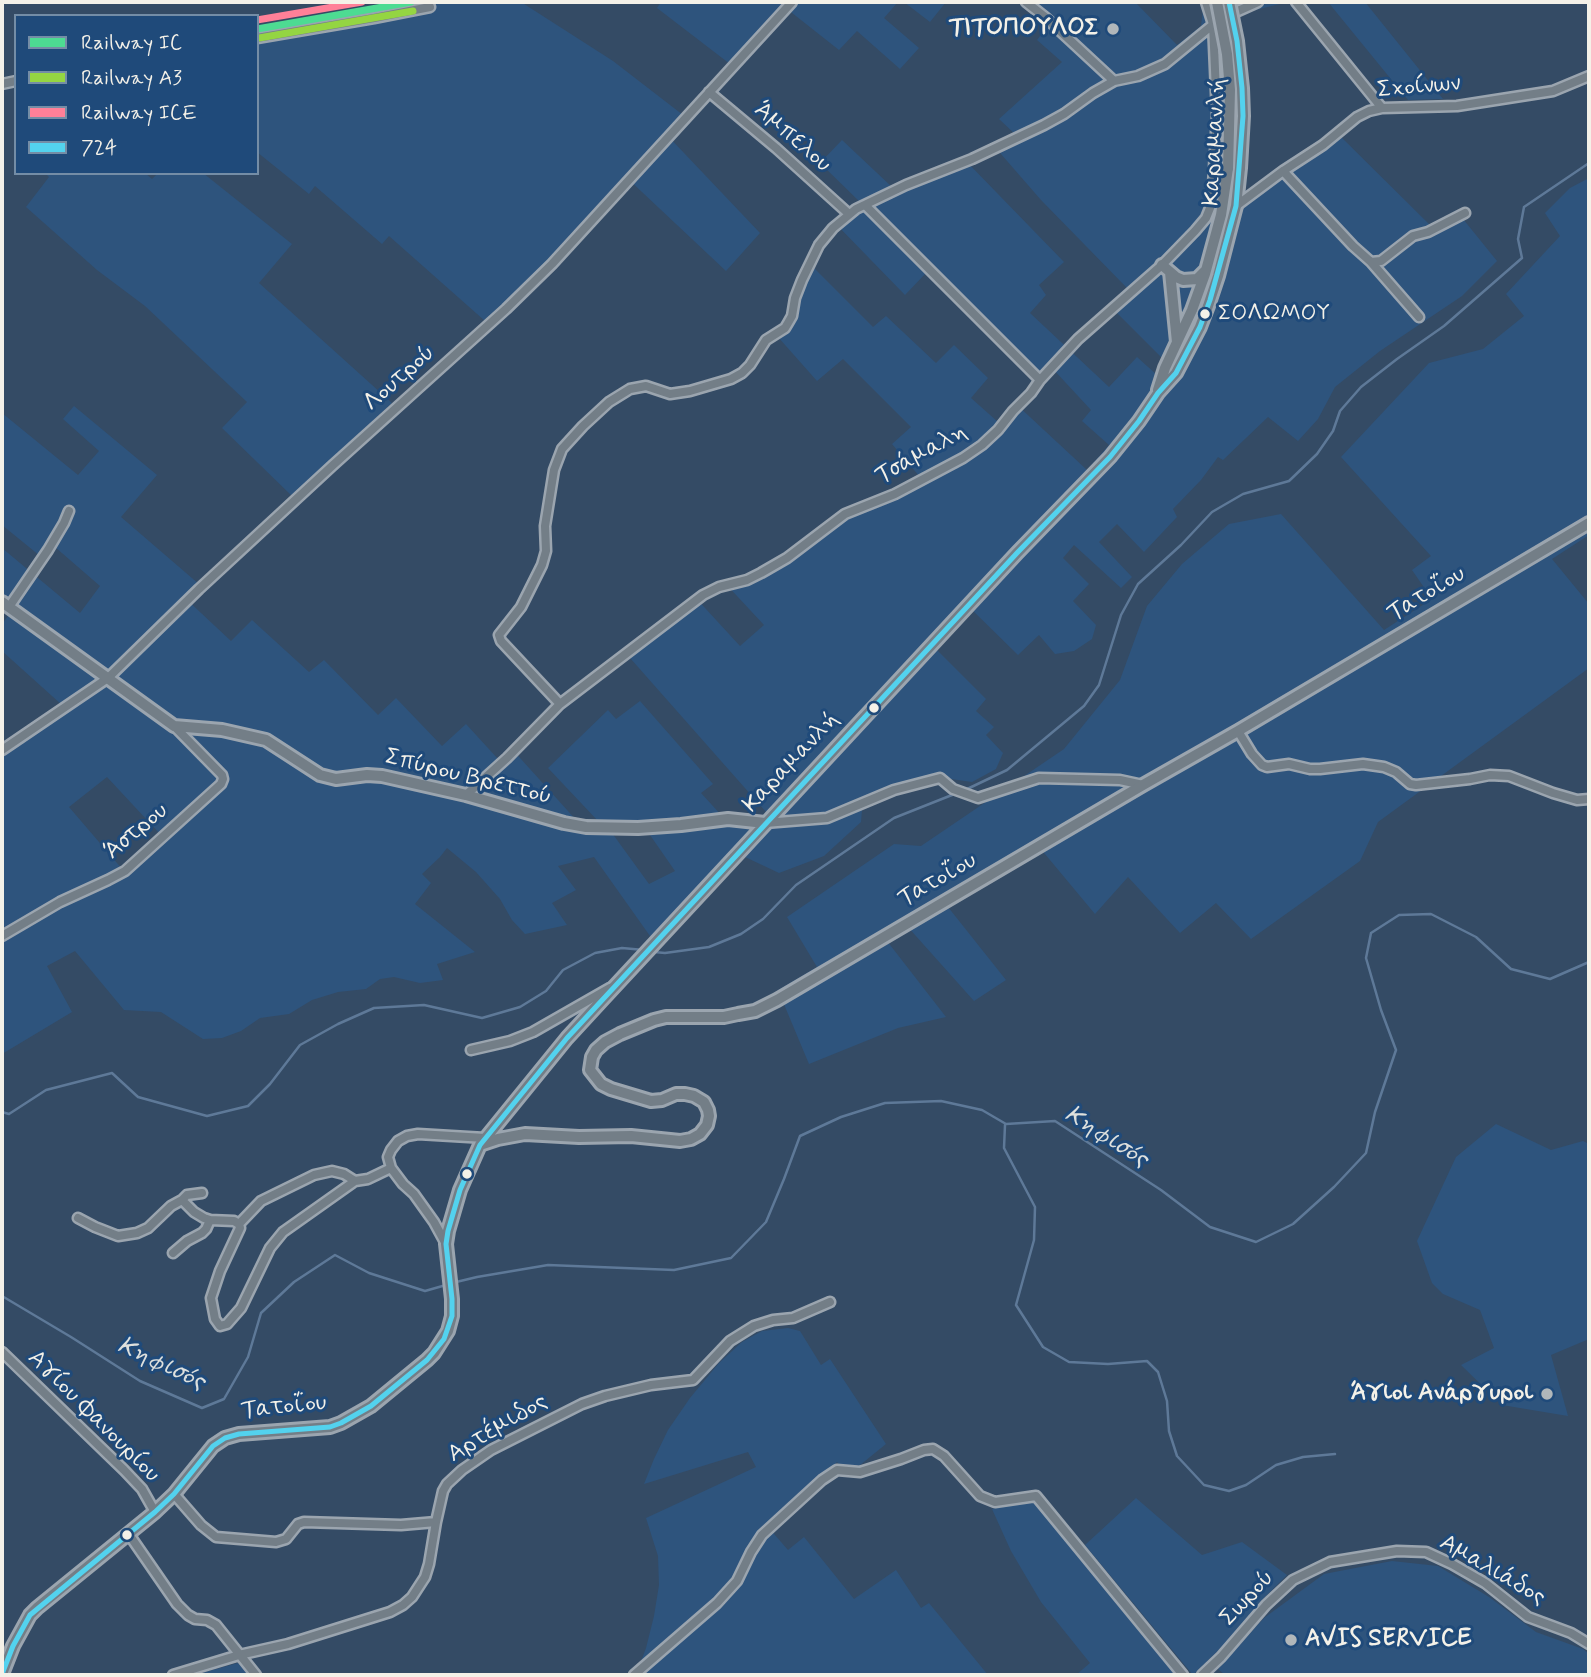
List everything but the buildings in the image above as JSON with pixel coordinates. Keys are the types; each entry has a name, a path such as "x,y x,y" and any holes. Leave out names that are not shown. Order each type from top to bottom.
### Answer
{"main road":[{"name":"Καραμανλή","path":"1158,393 1165,368 1192,310 1207,269 1221,215 1228,168 1230,90 1227,54 1217,2"},
{"name":"Καραμανλή","path":"485,1139 567,1038 1017,552 1110,457 1176,373 1200,327 1218,276 1236,206 1243,116 1237,41 1229,2"},
{"path":"1166,268 1183,280 1190,281 1207,269"},
{"path":"1166,268 1177,343"},
{"name":"Τατοΐου","path":"485,1139 514,1135 579,1138 631,1136 680,1141 700,1134 707,1125 709,1116 704,1102 685,1094 651,1101 611,1089 601,1084 590,1070 596,1050 620,1034 654,1020 724,1017 755,1011 767,1005 1589,523"},
{"path":"5,604 174,726"},
{"name":"Σπύρου Βρεττού","path":"174,726 222,730 266,740 320,775 336,779 382,776 586,827 638,828 729,819 765,823"},
{"path":"511,1105 508,1120 516,1132"},
{"name":"Τατοΐου","path":"485,1139 516,1132 533,1136"},
{"name":"Τατοΐου","path":"2,1674 30,1615 155,1512 174,1494 214,1446 232,1435 330,1427 371,1406 434,1353 448,1332 452,1316 446,1244 450,1220 460,1190 485,1139"}],"street":[{"name":"Λουτρού","path":"2,750 108,678 311,485 506,309 552,264 792,2"},
{"path":"1026,2 1114,81"},
{"name":"Τσάμαλη","path":"466,795 560,704 711,590 747,580 761,573 787,558 845,514 895,494 982,445 1026,400 1077,339 1166,268 1203,223 1212,203 1217,115 1213,24 1206,2"},
{"path":"560,704 501,641 499,635 521,607 542,565 546,551 545,526 554,470 562,449 583,426 609,402 630,390 646,386 670,394 690,391 742,373 766,340 785,328 792,316 802,280 819,246 849,214 906,185 972,159 1044,125 1114,81 1164,64 1213,24 1258,2"},
{"path":"1296,2 1382,108"},
{"path":"259,38 430,7"},
{"name":"Σχοίνων","path":"1236,206 1369,111 1382,108 1457,106 1553,91 1589,76"},
{"name":"Άμπελου","path":"709,92 849,214"},
{"path":"1283,171 1371,262 1419,317"},
{"path":"865,205 1040,380"},
{"path":"1371,262 1381,261 1413,236 1428,232 1465,213"},
{"path":"5,604 48,550 69,511"},
{"name":"Άστρου","path":"2,936 60,902 125,871 221,784 222,775 174,726"},
{"path":"1238,731 1252,754 1268,768 1289,764 1320,769 1363,764 1384,767 1416,785 1490,775 1509,776 1577,800 1589,799"},
{"path":"765,823 827,818 894,790 940,778 953,789 978,798 1039,778 1120,780 1143,785"},
{"path":"471,1050 510,1041 533,1032 616,985"},
{"path":"446,1244 414,1194 391,1168 388,1157 398,1141 407,1136 418,1134 485,1139"},
{"path":"355,1181 332,1171 314,1175 261,1201 239,1224 239,1232 220,1271 211,1298 215,1319 220,1326 227,1324 241,1308 270,1248 283,1232 355,1181 368,1179 391,1168"},
{"path":"78,1218 117,1236 137,1233 148,1228 187,1195 202,1193"},
{"path":"182,1200 194,1212 210,1220 230,1220 239,1224"},
{"path":"173,1253 202,1233 210,1220"},
{"name":"Αρτέμιδος","path":"173,1675 239,1655 288,1644 390,1612 403,1605 412,1597 425,1577 443,1491 462,1470 491,1450 565,1412 605,1396 651,1385 693,1380 730,1341 754,1326 793,1318 830,1302"},
{"name":"Αγίου Φανουρίου","path":"2,1352 142,1489 155,1512"},
{"path":"634,1675 717,1603 737,1581 762,1535 822,1480 837,1470 860,1472 933,1449 944,1456 980,1496 995,1502 1036,1496 1183,1675"},
{"path":"174,1494 201,1525 216,1537 276,1542 286,1539 304,1522 401,1525 436,1522"},
{"path":"128,1533 177,1604 195,1619 207,1620 216,1625 256,1675"},
{"name":"Αμαλιάδος","path":"1330,1562 1397,1550 1426,1552 1485,1583 1528,1617 1571,1633 1589,1644"},
{"name":"Σωρού","path":"1202,1675 1266,1605 1293,1580 1330,1562"}],"shaded area":[{"path":"439,2 521,2 613,61 683,115 666,134 760,233 726,271 626,177 543,268 485,321 389,236 382,244 315,186 309,194 259,154 259,34"},
{"path":"661,2 898,2 884,18 919,48 900,69 857,31 839,50 782,5 730,64 657,8"},
{"path":"904,2 946,2 930,22"},
{"path":"1020,2 1135,2 1177,45 1201,26 1203,10 1199,2 1288,2 1215,20 1208,186 1250,191 1335,131 1434,229 1459,214 1497,261 1462,296 1380,351 1335,387 1318,419 1298,441 1268,417 1223,460 1218,457 1201,480 1173,509 1177,517 1144,552 1117,524 1099,542 1132,577 1121,588 1074,545 1063,558 1089,584 1073,601 1096,625 1092,639 1074,651 1055,654 1039,635 1018,655 965,603 929,642 986,699 976,711 994,727 986,735 1003,753 996,769 972,782 951,779 893,796 862,810 861,822 824,856 779,873 743,856 661,943 650,936 594,857 558,866 576,890 552,903 567,925 525,934 476,872 447,848 422,874 431,883 415,904 475,952 437,964 443,980 420,983 394,977 380,979 366,989 338,992 312,1000 289,1014 260,1018 241,1031 222,1038 203,1039 161,1012 124,1010 75,951 47,966 72,1012 2,1054 2,743 62,705 2,651 2,624 8,616 2,611 2,548 80,613 100,586 55,547 45,560 2,525 2,413 78,475 99,451 63,419 74,406 157,475 121,517 200,585 185,598 231,641 252,620 309,672 324,660 378,715 396,698 442,746 466,724 498,759 511,748 577,821 598,821 548,768 608,710 616,719 640,701 713,784 701,793 723,817 761,819 767,813 623,650 694,596 740,646 764,625 724,582 765,567 843,509 904,487 920,477 892,444 911,427 843,359 817,381 778,337 788,329 797,315 802,290 812,266 873,327 886,316 936,363 954,345 988,378 971,398 998,422 1016,404 1087,470 1109,445 1082,421 1091,410 1053,369 1040,383 926,273 905,295 834,222 861,203 820,163 842,140 892,187 965,160 1064,262 1039,285 1046,295 1030,313 1109,387 1137,357 1157,375 1164,360 1109,305 1127,288 1041,200 994,146 1015,134 999,119 1062,62 1037,40 1049,24","holes":["107,777 160,834 123,870 69,807","612,833 650,835 675,871 649,884"]},
{"path":"1328,2 1365,2 1443,99 1408,100"},
{"path":"47,175 147,175 152,179 156,175 206,175 292,244 259,283 392,403 292,496 222,428 247,402 145,306 97,270 26,207 49,177"},
{"path":"1589,178 1589,535 1552,559 1589,604 1589,668 1378,822 1360,861 1251,939 1216,903 1180,933 1128,877 1095,914 1040,848 948,907 1006,980 974,1001 907,926 887,941 946,1017 898,1028 809,1064 778,990 817,967 787,917 894,844 921,846 1064,749 1120,680 1147,606 1182,564 1229,524 1281,514 1384,630 1432,599 1412,570 1431,556 1341,457 1429,363 1483,349 1524,316 1506,294 1560,236 1545,213 1570,188"},
{"path":"1496,1124 1551,1150 1583,1141 1589,1144 1589,1339 1551,1355 1568,1416 1502,1405 1461,1365 1494,1348 1480,1310 1443,1294 1432,1283 1417,1241 1456,1157"},
{"path":"788,1328 800,1331 821,1365 830,1359 886,1444 849,1474 837,1462 768,1527 788,1550 804,1537 854,1599 896,1570 921,1608 929,1603 988,1675 636,1675 646,1648 659,1585 658,1556 646,1518 756,1467 748,1452 644,1484 654,1459 668,1430 719,1363 742,1342 762,1331"},
{"path":"1136,1498 1202,1555 1242,1542 1287,1575 1262,1600 1239,1630 1193,1675 1085,1545"},
{"path":"1035,1499 1178,1675 1076,1675 1090,1663 1041,1602 1011,1551 992,1509"},
{"path":"1392,1561 1438,1566 1489,1597 1536,1632 1583,1649 1589,1654 1589,1675 1225,1675 1218,1669 1264,1618 1324,1574"},
{"path":"238,1663 249,1675 195,1675"}],"waterway":[{"path":"963,791 1007,770 1084,706 1099,685 1121,615 1138,584 1212,512 1243,494 1289,481 1317,454 1333,431 1340,411 1361,387 1444,326 1522,258 1518,239 1524,207 1589,163"},
{"path":"654,952 709,947 741,934 763,919 796,885 894,818 957,793"},
{"name":"Κηφισός","path":"452,1283 548,1265 674,1270 731,1258 766,1222 800,1136 841,1117 885,1103 941,1101 982,1110 1006,1124 1055,1121 1161,1190 1210,1227 1256,1242 1293,1224 1366,1153 1375,1112 1396,1050 1366,958 1371,933 1399,915 1431,914 1476,937 1511,969 1550,979 1589,962"},
{"path":"2,1112 9,1114 46,1090 112,1073 138,1097 207,1116 248,1106 270,1084 300,1045 374,1008 424,1005 482,1018 520,1007 546,991 563,970 595,953 622,948 644,950"},
{"path":"1005,1125 1004,1148 1035,1207 1034,1240 1016,1305 1043,1347 1069,1362 1108,1364 1147,1361 1158,1372 1167,1401 1169,1431 1177,1456 1204,1485 1229,1491 1246,1485 1276,1465 1303,1457 1335,1454"},
{"name":"Κηφισός","path":"2,1296 140,1381 202,1408 224,1399 248,1357 261,1313 294,1282 335,1255 369,1273 425,1291 446,1285"}],"rail line":[{"name":"ICE","path":"259,20 362,2"},
{"name":"IC","path":"259,29 411,2"},
{"name":"A3","path":"259,38 413,11"}],"transit line":[{"name":"724","path":"2,1674 30,1615 155,1512 174,1494 213,1446 225,1438 239,1434 330,1427 341,1423 371,1406 427,1360 444,1339 452,1316 446,1244 448,1231 460,1190 480,1145 567,1038 1017,553 1110,457 1176,373 1200,327 1210,300 1236,206 1243,116 1237,41 1229,2"}],"place":[{"name":"ΤΙΤΟΠΟΥΛΟΣ","path":"1113,29"},
{"name":"ΣΟΛΩΜΟΥ","path":"1205,314"},
{"name":"Άγιοι Ανάργυροι","path":"1547,1394"},
{"name":"AVIS SERVICE","path":"1291,1640"}]}
